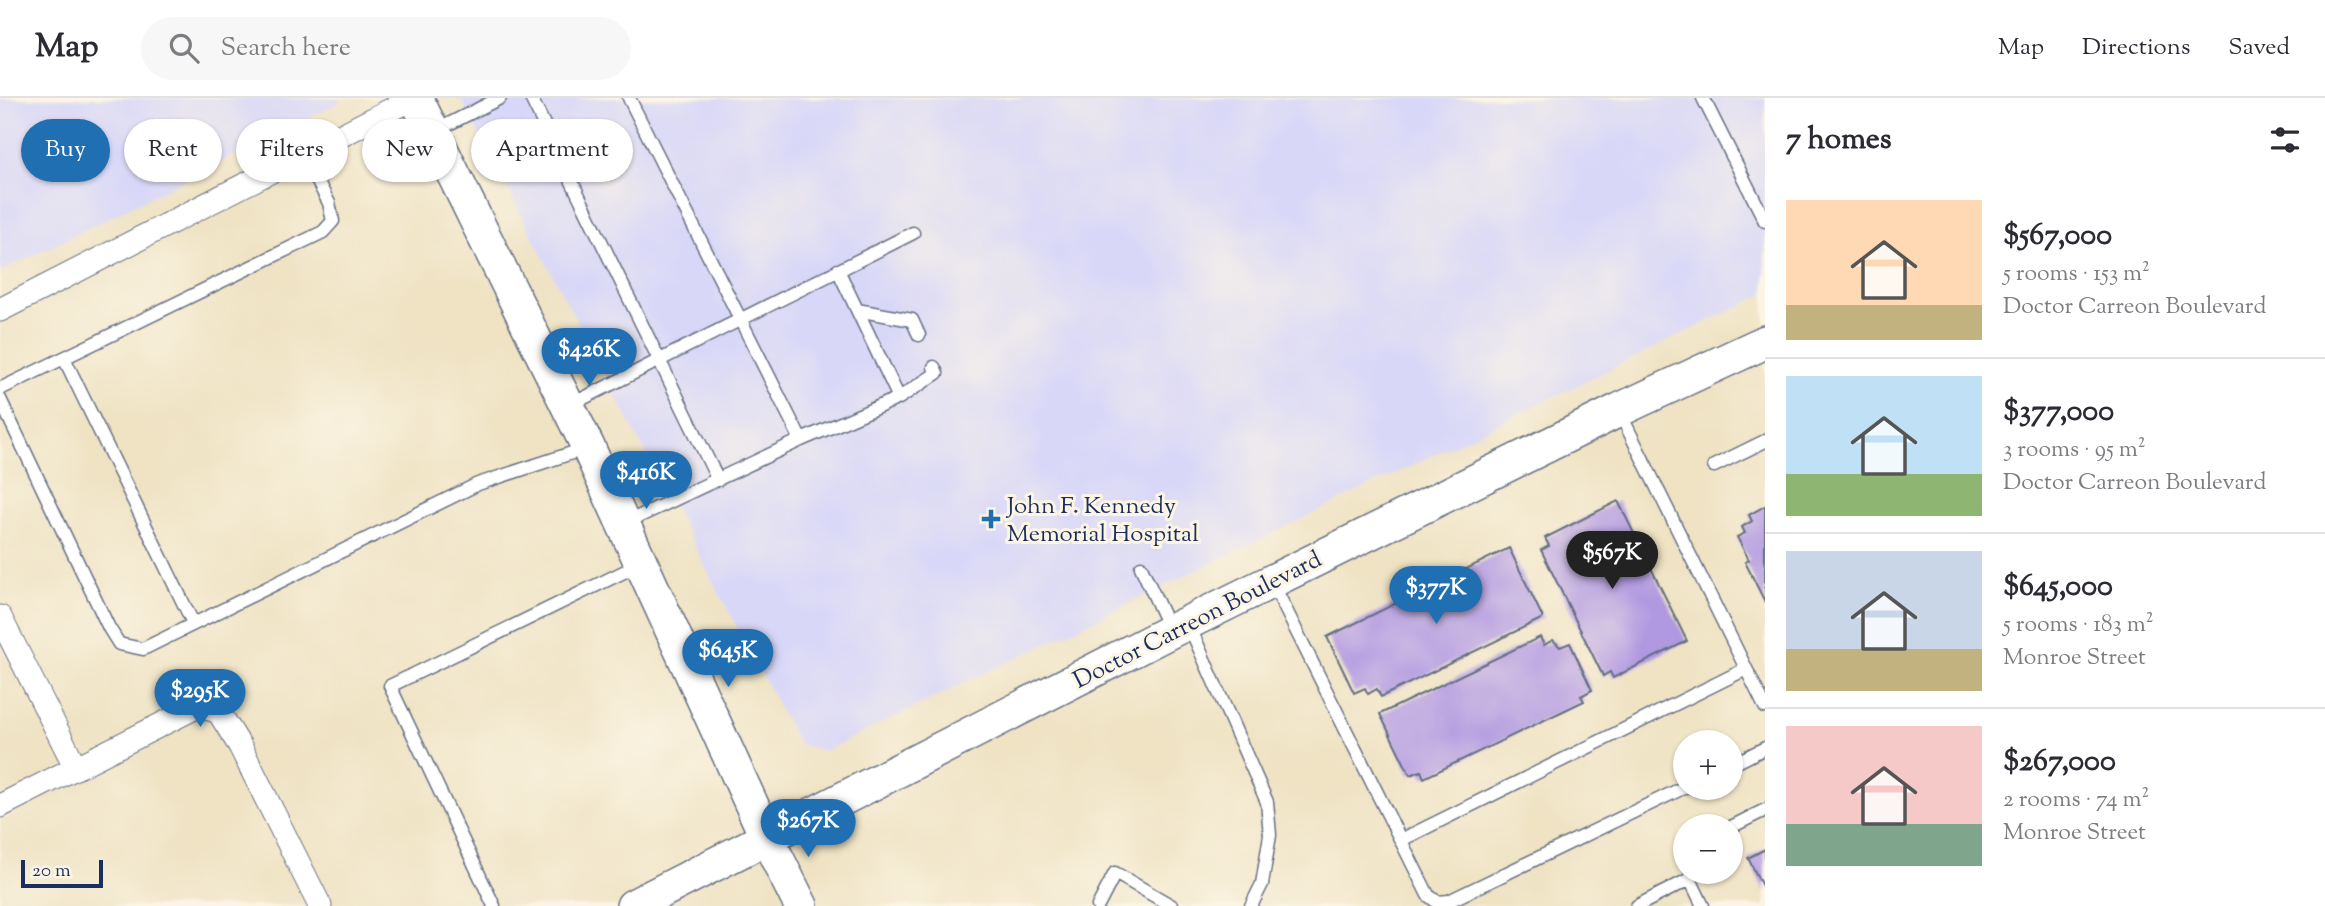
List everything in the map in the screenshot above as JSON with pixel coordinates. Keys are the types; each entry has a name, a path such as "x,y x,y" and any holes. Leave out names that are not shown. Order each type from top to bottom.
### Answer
{"main road":[{"path":"415,98 426,119"},
{"path":"457,180 588,447 766,836 801,906"},
{"name":"Doctor Carreon Boulevard","path":"633,906 1179,627 1619,410 1765,342"}],"street":[{"path":"348,132 415,98"},
{"path":"0,310 249,182"},
{"path":"0,617 76,768"},
{"path":"0,806 198,706 218,711 240,746 320,906"}],"lane":[{"path":"457,119 500,98"},
{"path":"531,98 718,480"},
{"path":"629,98 801,440"},
{"path":"1703,98 1765,221"},
{"path":"0,390 323,232 333,221 329,203 318,182"},
{"path":"567,406 914,233"},
{"path":"838,270 899,398"},
{"path":"857,310 912,320 919,335"},
{"path":"64,358 194,623"},
{"path":"622,525 801,440 899,398 937,373 934,367"},
{"path":"0,399 119,644 143,649 478,484 588,447"},
{"path":"1619,410 1765,706"},
{"path":"1714,466 1765,442"},
{"path":"494,906 390,686 640,564"},
{"path":"1141,567 1179,627 1267,802 1269,835 1264,872 1262,884 1251,906"},
{"path":"1272,581 1428,895 1437,902 1449,901 1673,793"},
{"path":"1401,840 1746,669"},
{"path":"1743,759 1765,748"},
{"path":"1743,821 1765,810"},
{"path":"1098,906 1115,873 1172,906"},
{"path":"1637,906 1675,884"},
{"path":"1694,884 1703,906"}],"shaded area":[{"path":"0,98 338,98 340,102 306,119 236,119 236,154 222,161 222,119 124,119 124,182 180,182 0,272"},
{"name":"John F. Kennedy Memorial Hospital","path":"460,98 1765,98 1765,294 825,751 798,744 504,182 633,182 633,119 471,119"}],"building":[{"path":"1618,501 1687,641 1613,678 1610,672 1603,676 1541,550 1549,546 1545,538"},
{"path":"1765,506 1765,602 1745,562 1749,560 1737,537 1745,533 1742,527 1752,521 1749,515"},
{"path":"1509,548 1543,618 1381,697 1377,689 1368,694 1365,688 1354,693 1327,637"},
{"path":"1540,637 1544,645 1553,640 1560,647 1570,643 1592,690 1581,696 1584,701 1424,778 1421,771 1410,775 1380,714"},
{"path":"1765,849 1765,892 1748,858"}],"place":[{"name":"John F. Kennedy Memorial Hospital","path":"991,519"}]}
